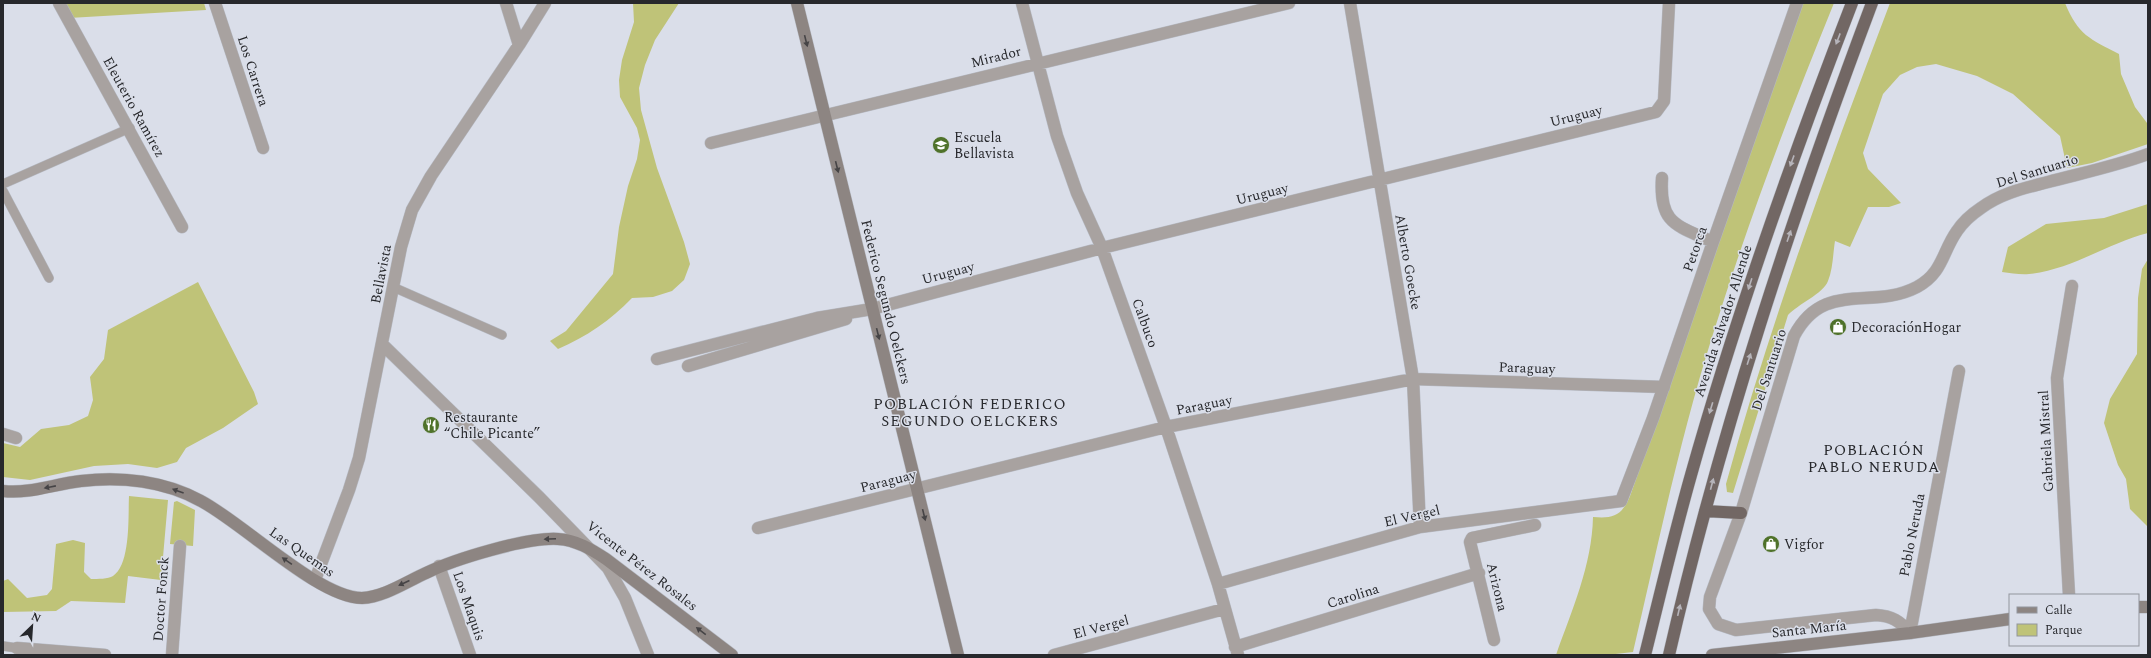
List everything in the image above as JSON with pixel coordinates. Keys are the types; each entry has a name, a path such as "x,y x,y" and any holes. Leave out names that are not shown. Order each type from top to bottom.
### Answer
{"highway":[{"name":"Avenida Salvador Allende","path":"1646,653 1691,475 1725,361 1781,192 1852,3"},
{"path":"1669,651 1732,408 1805,191 1872,3"},
{"path":"1705,511 1741,513"}],"main road":[{"name":"Federico Segundo Oelckers","path":"797,3 958,655"},
{"name":"Las Quemas","path":"3,491 36,490 80,481 102,480 126,480 165,486 202,501 315,580 338,593 350,596 369,597 439,566 526,542 548,539 570,541 588,547"},
{"name":"Vicente Pérez Rosales","path":"588,547 732,655"},
{"name":"Santa María","path":"1712,655 1910,634 2009,619"}],"street":[{"name":"Eleuterio Ramírez","path":"59,3 130,128 182,227"},
{"name":"Los Carrera","path":"215,3 263,148"},
{"path":"506,3 519,45"},
{"name":"Bellavista","path":"315,580 349,490 359,458 404,235 418,198 545,3"},
{"name":"Calbuco","path":"1022,3 1057,136 1077,193 1102,248 1166,427 1218,584 1236,651"},
{"name":"Mirador","path":"711,143 1290,3"},
{"name":"Alberto Goecke","path":"1350,3 1413,379 1420,528"},
{"name":"Uruguay","path":"688,366 831,324 872,309 1102,248 1653,113 1660,109 1664,101 1669,3"},
{"name":"Petorca","path":"1618,502 1622,499 1631,478 1664,387 1712,242 1797,3"},
{"name":"Del Santuario","path":"1744,630 1727,628 1718,624 1709,609 1710,597 1741,513 1794,336 1807,315 1818,307 1830,302 1895,294 1917,286 1935,272 1945,257 1956,231 1968,218 2004,195 2148,154"},
{"path":"1662,178 1661,197 1664,211 1673,223 1712,242"},
{"name":"Gabriela Mistral","path":"2069,594 2057,378 2072,286"},
{"name":"Uruguay","path":"657,359 817,318 872,309"},
{"name":"Vicente Pérez Rosales","path":"383,345 588,547"},
{"name":"Pablo Neruda","path":"1910,634 1958,371"},
{"name":"Paraguay","path":"758,528 918,490 1166,427 1413,379 1664,387"},
{"path":"3,434 16,438"},
{"name":"El Vergel","path":"1218,584 1420,528 1618,502"},
{"name":"Arizona","path":"1494,640 1470,542 1472,538 1535,525"},
{"name":"Doctor Fonck","path":"172,655 180,546"},
{"path":"588,547 608,568 618,584 648,655"},
{"name":"Los Maquis","path":"439,566 470,655"},
{"name":"Carolina","path":"1236,651 1479,574"},
{"name":"El Vergel","path":"1054,655 1224,609"},
{"name":"Santa María","path":"1744,630 1876,616 1893,618 1902,623 1910,634"},
{"path":"17,648 105,655"}],"lane":[{"path":"3,184 130,128"},
{"path":"3,191 49,278"},
{"path":"394,287 502,335"},
{"path":"3,646 17,648"}],"green space":[{"path":"60,3 204,3 206,10 69,18"},
{"path":"633,3 679,3 655,40 645,65 639,88 641,110 657,168 684,242 690,264 684,280 672,291 653,297 632,298 616,314 598,327 558,349 550,341 566,331 613,274 619,227 628,186 637,159 640,140 637,128 620,97 619,80 622,60 634,22"},
{"path":"1803,3 1834,3 1770,167 1726,292 1690,413 1633,652 1607,655 1556,655 1585,570 1592,535 1593,517 1607,517 1620,512 1624,508 1630,496"},
{"path":"1890,3 2065,3 2075,22 2086,35 2119,54 2121,74 2135,107 2147,123 2148,144 2092,163 2067,168 2060,136 2013,94 1977,76 1936,64 1917,67 1900,75 1883,94 1863,153 1868,169 1901,203 1889,207 1868,207 1850,247 1835,241 1831,271 1825,286 1816,295 1788,315 1733,493 1727,492 1726,484 1762,362 1802,241"},
{"path":"2148,204 2148,233 2133,237 2075,262 2045,272 2016,274 2002,272 2008,247 2046,224 2104,218"},
{"path":"2148,259 2148,527 2130,509 2126,479 2118,465 2104,423 2110,399 2137,354 2138,298 2142,269"},
{"path":"198,282 254,392 258,404 223,428 186,448 177,462 157,468 128,464 94,466 30,480 3,477 3,443 20,447 41,429 69,425 88,416 93,400 90,377 104,359 108,330"},
{"path":"129,496 168,500 161,580 128,576 125,603 71,601 56,611 3,612 3,581 8,579 27,598 47,595 52,589 56,544 73,540 85,543 84,572 91,579 113,576 119,570 126,551"},
{"path":"177,501 195,510 193,546 170,544 174,502"}],"place":[{"name":"Escuela Bellavista","path":"941,145"},
{"name":"DecoraciónHogar","path":"1838,327"},
{"name":"Restaurante “Chile Picante”","path":"431,425"},
{"name":"Vigfor","path":"1771,544"}],"district":[{"name":"POBLACIÓN FEDERICO SEGUNDO OELCKERS","path":"970,412"},
{"name":"POBLACIÓN PABLO NERUDA","path":"1874,458"}]}
